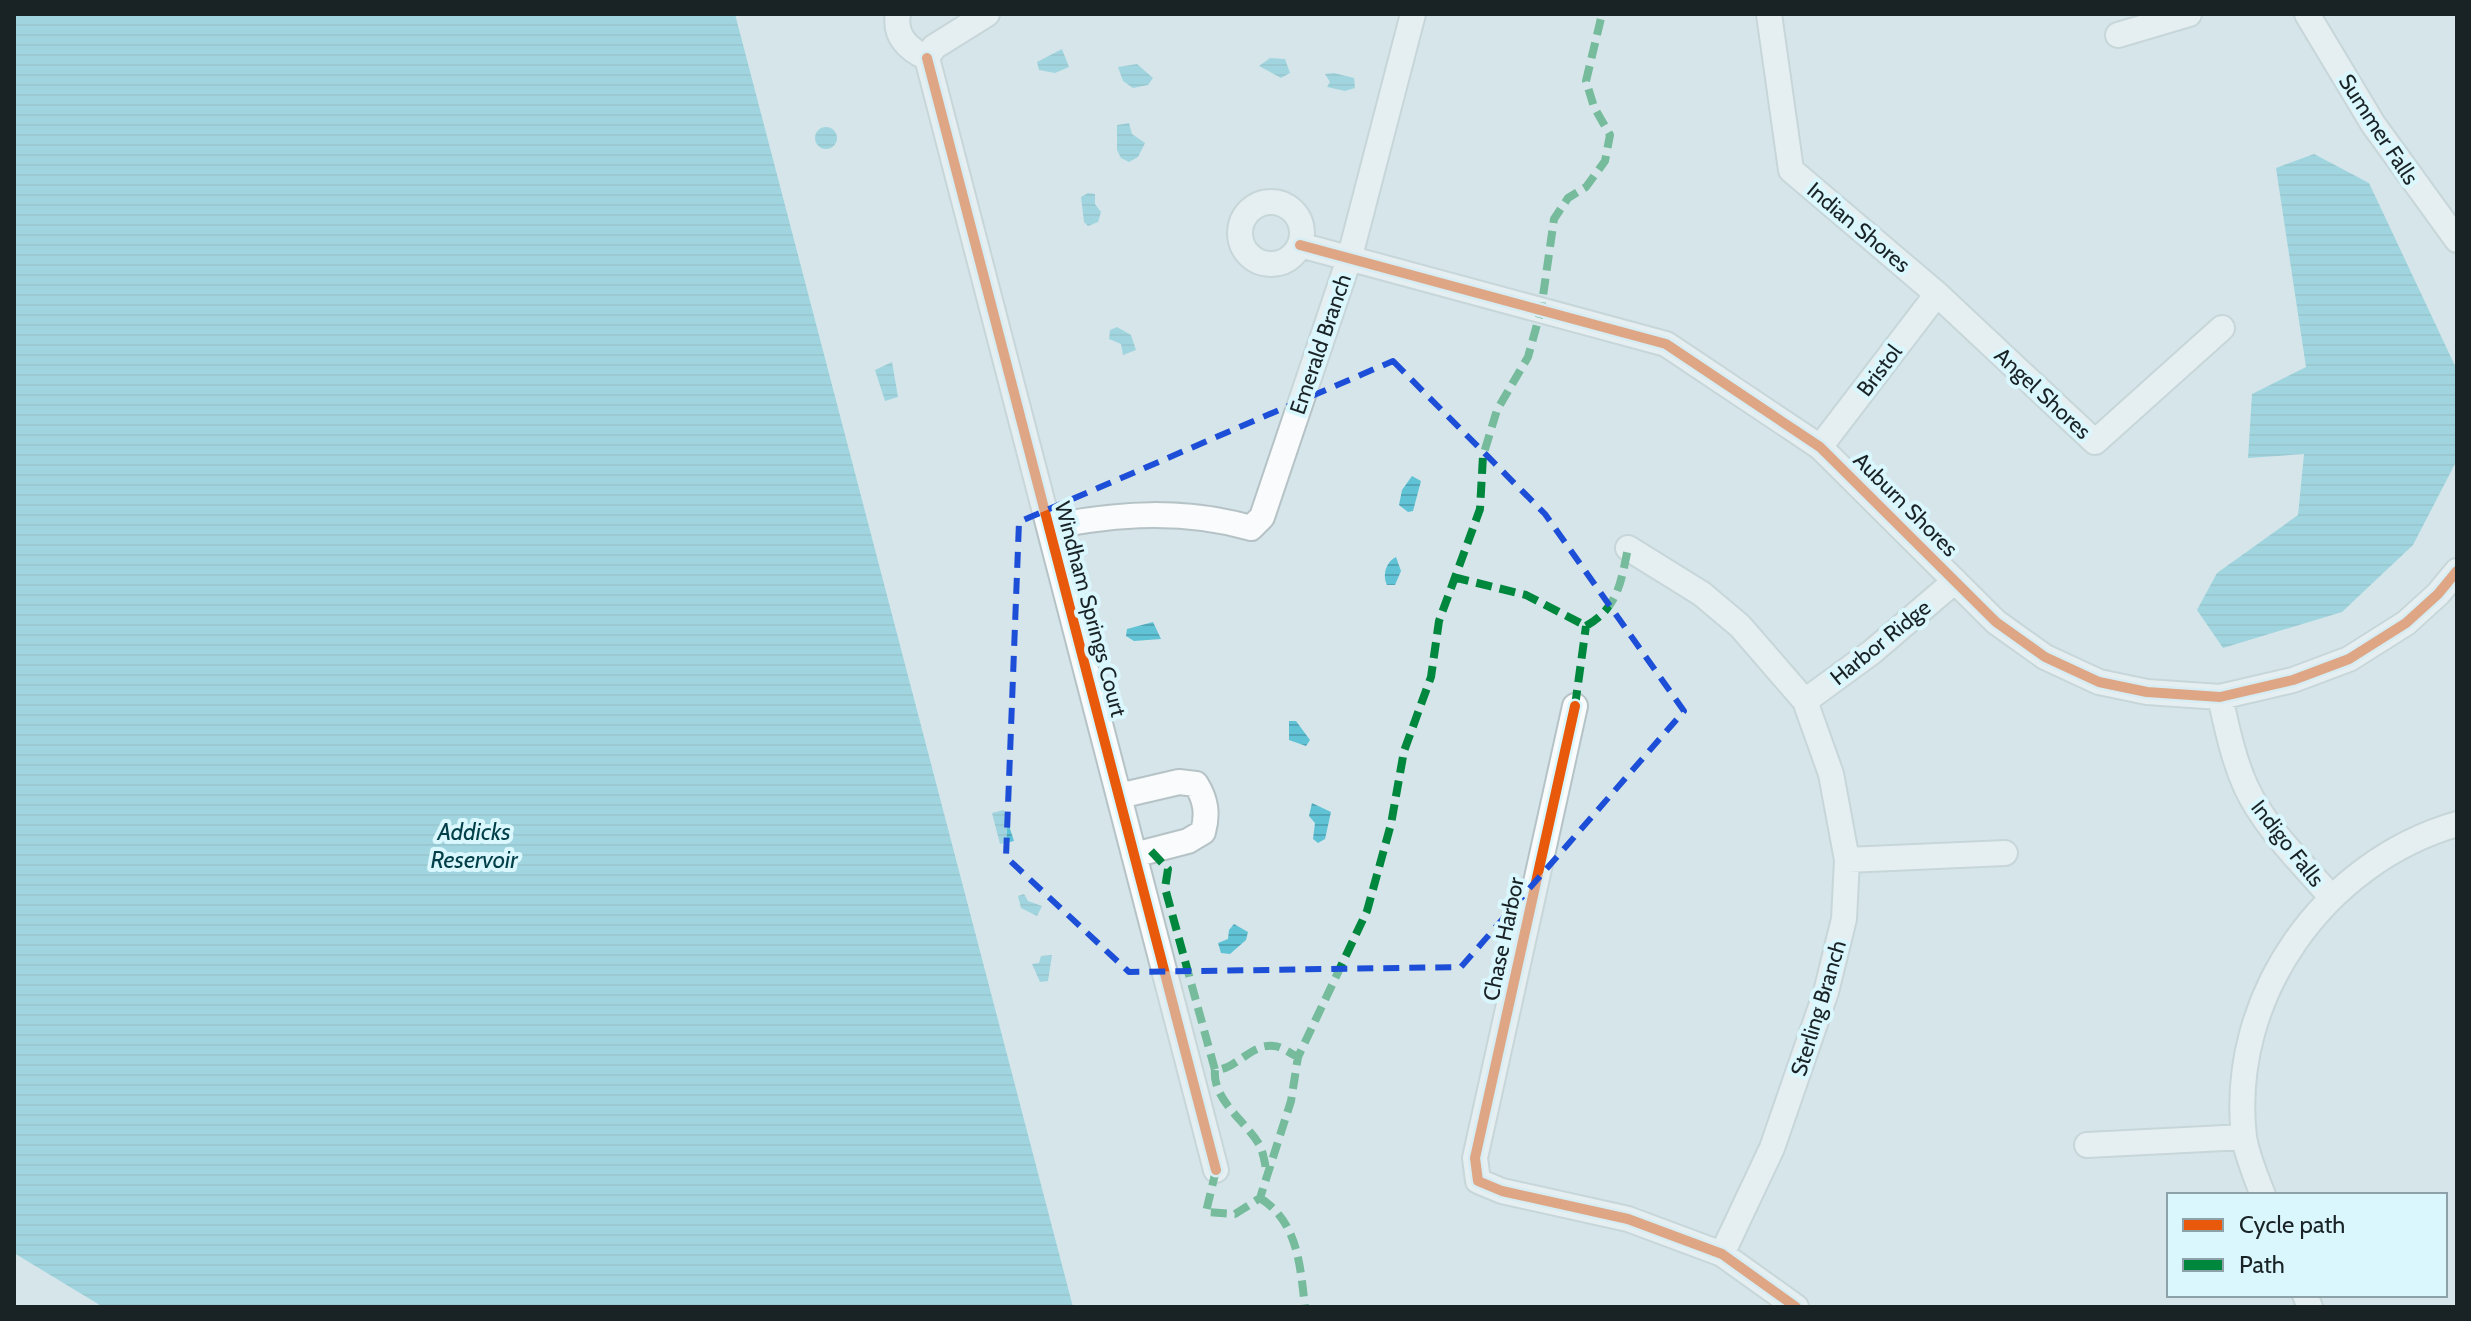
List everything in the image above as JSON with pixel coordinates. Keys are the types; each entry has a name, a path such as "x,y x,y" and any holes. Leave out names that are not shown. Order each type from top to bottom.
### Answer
{"street":[{"path":"898,14 897,28 901,38 908,47 927,58 956,22 987,14"},
{"name":"Emerald Branch","path":"1049,527 1093,518 1156,513 1217,518 1251,528 1262,517 1350,256 1413,14"},
{"name":"Indian Shores","path":"1769,14 1791,170 1937,294"},
{"path":"2118,35 2189,14"},
{"name":"Summer Falls","path":"2307,14 2373,124 2457,240"},
{"name":"Windham Springs Court","path":"927,58 1216,1170"},
{"name":"Auburn Shores","path":"1300,245 1350,256 1666,344 1820,447 1996,622 2045,657 2099,682 2147,692 2220,697 2293,680 2349,659 2406,623 2438,594 2457,571"},
{"name":"Angel Shores","path":"1937,294 2095,442 2222,328"},
{"name":"Bristol","path":"1820,447 1937,294"},
{"name":"Sterling Branch","path":"1628,548 1702,594 1740,626 1805,701 1831,774 1847,860 1844,919 1826,992 1772,1148 1722,1254"},
{"name":"Harbor Ridge","path":"1805,701 1872,652 1955,581"},
{"name":"Indigo Falls","path":"2220,697 2230,747 2248,791 2331,897"},
{"name":"Chase Harbor","path":"1575,706 1475,1158 1478,1181 1502,1191 1628,1219 1722,1254"},
{"path":"1119,796 1179,782 1196,784 1202,794 1207,817 1203,832 1188,841 1134,855"},
{"path":"2262,1193 2244,1137 2246,1069 2254,1025 2268,988 2290,947 2331,897 2363,869 2418,835 2457,824"},
{"path":"1847,860 2005,853"},
{"path":"2087,1145 2244,1137"},
{"path":"1722,1254 1796,1307"}],"highlighted area":[{"path":"1393,361 1545,514 1684,711 1461,967 1129,972 1006,857 1019,522"}],"water":[{"name":"Addicks Reservoir","path":"14,14 735,14 1073,1307 103,1307 14,1253"},
{"path":"1062,49 1069,67 1055,73 1039,70 1037,62"},
{"path":"1270,58 1285,59 1290,73 1281,78 1259,66"},
{"path":"1137,64 1153,78 1148,85 1133,88 1123,81 1118,67"},
{"path":"1325,74 1354,78 1355,88 1345,91 1327,87 1330,82"},
{"path":"1129,123 1132,134 1145,143 1138,157 1129,162 1121,158 1117,150 1117,125"},
{"path":"826,127 834,130 837,138 834,146 826,149 818,146 815,138 818,130"},
{"path":"2314,154 2369,183 2457,370 2457,460 2413,545 2342,612 2223,648 2197,610 2217,573 2298,515 2304,454 2248,458 2252,394 2306,367 2276,168"},
{"path":"1088,193 1095,194 1095,204 1101,212 1098,222 1088,226 1084,222 1081,197"},
{"path":"1117,327 1131,335 1136,350 1123,355 1121,344 1109,339 1110,330"},
{"path":"892,362 898,397 885,401 875,370"},
{"path":"1412,476 1421,481 1413,511 1408,512 1399,505 1402,490"},
{"path":"1396,557 1401,571 1395,585 1387,585 1386,569"},
{"path":"1153,622 1161,639 1134,641 1126,636 1127,629"},
{"path":"1289,721 1296,721 1310,740 1306,746 1289,740"},
{"path":"1312,803 1331,812 1325,839 1318,843 1313,839 1315,823 1309,816"},
{"path":"1004,810 1014,841 1000,844 992,813"},
{"path":"1024,894 1028,901 1042,906 1037,916 1021,908 1018,896"},
{"path":"1234,924 1248,932 1246,940 1230,954 1221,953 1218,943 1228,939 1229,930"},
{"path":"1052,955 1048,981 1040,982 1032,964 1039,963 1041,956"}],"marked path":[{"path":"1216,1170 1206,1212 1235,1214 1260,1198 1291,1101 1298,1057 1367,911 1391,824 1404,751 1431,677 1439,621 1480,509 1483,456 1497,410 1528,357 1541,310 1554,219 1568,198 1586,187 1605,161 1610,135 1594,107 1586,81 1602,14"},
{"path":"1586,626 1612,602 1628,548"},
{"path":"1453,577 1526,595 1586,626"},
{"path":"1575,706 1586,626"},
{"path":"1151,851 1168,869 1165,888 1215,1070 1230,1066 1266,1046 1280,1047 1298,1057"},
{"path":"1215,1070 1215,1081 1224,1100 1259,1144 1267,1175"},
{"path":"1260,1198 1273,1208 1290,1232 1299,1260 1305,1307"}],"cycle path":[{"path":"927,58 1216,1170"},
{"path":"1300,245 1666,344 1820,447 1996,622 2045,657 2099,682 2147,692 2220,697 2293,680 2349,659 2406,623 2438,594 2457,571"},
{"path":"1575,706 1475,1158 1478,1181 1502,1191 1628,1219 1722,1254 1796,1307"}]}
